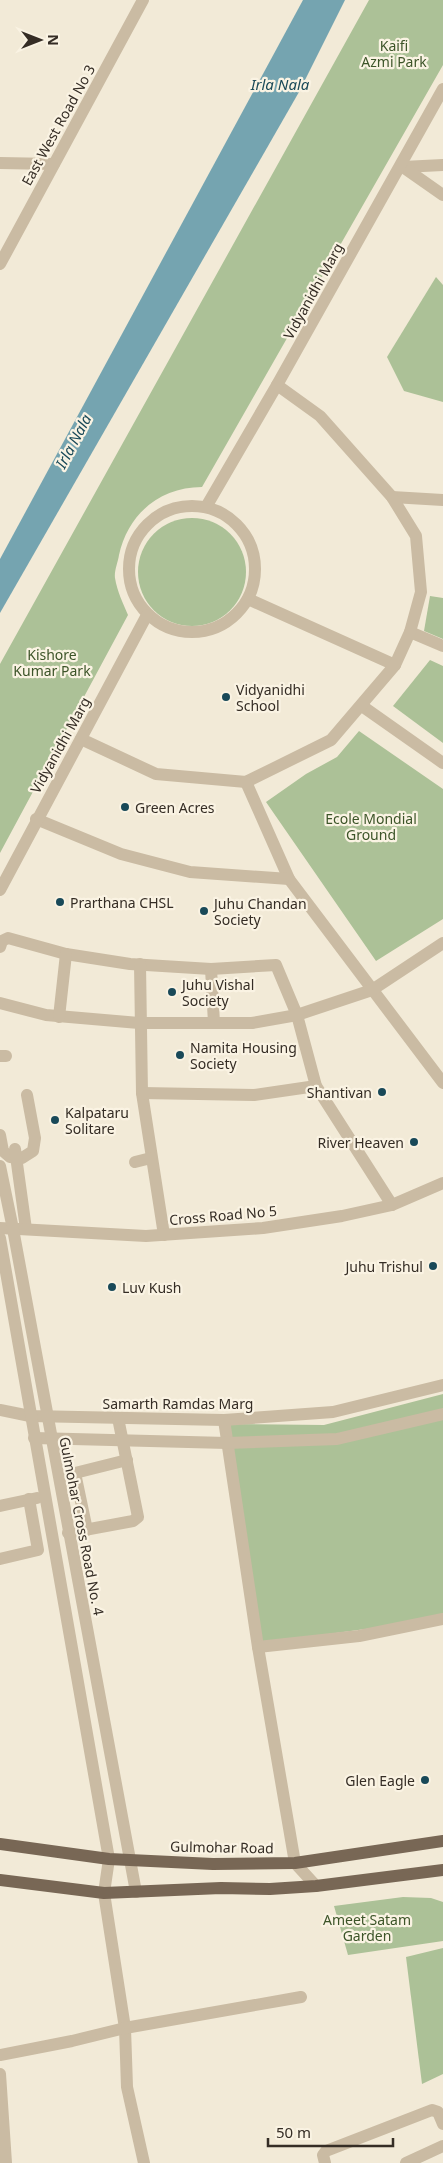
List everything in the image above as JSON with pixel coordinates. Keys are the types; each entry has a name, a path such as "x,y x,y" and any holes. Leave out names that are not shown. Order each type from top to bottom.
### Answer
{"main road":[{"name":"Gulmohar Road","path":"0,1844 109,1859 213,1864 295,1863 443,1841"},
{"path":"0,1880 104,1893 316,1886 443,1870"}],"street":[{"name":"East West Road No 3","path":"0,264 143,0"},
{"name":"Vidyanidhi Marg","path":"206,507 278,385 402,165 443,88"},
{"path":"0,163 54,164"},
{"path":"402,165 443,165"},
{"path":"402,165 443,195"},
{"path":"81,739 156,774 246,782 331,740 362,706 395,665 410,632 421,592 416,536 392,497 320,416 278,385"},
{"path":"392,497 443,500"},
{"path":"186,505 206,507 227,516 244,532 254,553 255,577 248,599 237,615 220,627 202,633 182,633 163,627 147,615 135,598 128,578 129,558 136,538 148,522 165,510 186,505"},
{"path":"248,599 395,665"},
{"name":"Vidyanidhi Marg","path":"0,890 36,819 147,615"},
{"path":"410,632 443,646"},
{"path":"362,706 443,763"},
{"path":"246,782 289,879 443,1083"},
{"path":"36,819 121,854 190,872 289,879"},
{"path":"0,947 2,941 8,938 68,955 140,964 211,969 274,964 277,966 297,1016 316,1086 392,1205"},
{"path":"0,1003 68,1021 252,1023 297,1016 372,990 443,943"},
{"path":"68,955 68,1021"},
{"path":"140,964 139,1023 142,1093 164,1235"},
{"path":"211,969 214,1023"},
{"path":"142,1093 254,1095 316,1086"},
{"path":"0,1135 6,1155 29,1155 35,1144 28,1095"},
{"path":"16,1154 20,1229"},
{"path":"134,1162 151,1158"},
{"name":"Gulmohar Cross Road No. 4","path":"0,1166 20,1229 47,1417 136,1892"},
{"name":"Cross Road No 5","path":"0,1228 146,1236 263,1228 342,1216 392,1205 443,1183"},
{"path":"0,1238 109,1859 104,1893 124,2028 127,2087 144,2163"},
{"name":"Samarth Ramdas Marg","path":"0,1410 30,1416 47,1417 224,1420 333,1412 443,1385"},
{"path":"34,1438 227,1443 337,1440 443,1414"},
{"path":"68,1533 136,1520 138,1509 118,1418"},
{"path":"224,1420 258,1648 295,1863 316,1886"},
{"path":"87,1530 75,1473 127,1460"},
{"path":"0,1506 44,1496"},
{"path":"0,1559 38,1550 29,1500"},
{"path":"258,1648 359,1636 443,1619"},
{"path":"0,2055 72,2041 124,2028 301,1997"},
{"path":"0,2074 6,2163"},
{"path":"325,2163 323,2155 326,2151 432,2110 438,2112 443,2124"},
{"path":"406,2163 443,2146"}],"green space":[{"name":"Kaifi Azmi Park","path":"369,0 443,0 443,65 202,487 187,488 160,498 138,515 130,527 123,540 115,575 116,583 128,615 0,853 0,664"},
{"path":"436,277 443,285 443,402 404,391 387,357"},
{"path":"192,518 213,522 231,533 242,551 246,572 242,593 231,611 213,622 192,626 171,622 153,611 142,593 138,572 142,551 153,533 171,522"},
{"path":"430,596 443,598 443,639 424,631"},
{"path":"430,660 443,666 443,743 393,706"},
{"name":"Ecole Mondial Ground","path":"359,731 443,789 443,919 376,961 266,802 306,774 337,757"},
{"path":"443,1394 443,1614 373,1628 262,1643 228,1424 324,1425"},
{"name":"Ameet Satam Garden","path":"403,1897 431,1898 443,1902 443,1941 348,1955 334,1906"},
{"path":"443,1948 443,2074 422,2084 406,1957"}],"water":[{"name":"Irla Nala","path":"303,0 345,0 299,92 0,613 0,559"}],"place":[{"name":"Vidyanidhi School","path":"226,697"},
{"name":"Green Acres","path":"125,807"},
{"name":"Prarthana CHSL","path":"60,902"},
{"name":"Juhu Chandan Society","path":"204,911"},
{"name":"Juhu Vishal Society","path":"172,992"},
{"name":"Namita Housing Society","path":"180,1055"},
{"name":"Shantivan","path":"382,1092"},
{"name":"Kalpataru Solitare","path":"55,1120"},
{"name":"River Heaven","path":"414,1142"},
{"name":"Juhu Trishul","path":"433,1266"},
{"name":"Luv Kush","path":"112,1287"},
{"name":"Glen Eagle","path":"425,1780"}],"park label":[{"name":"Kishore Kumar Park","path":"52,662"}]}
